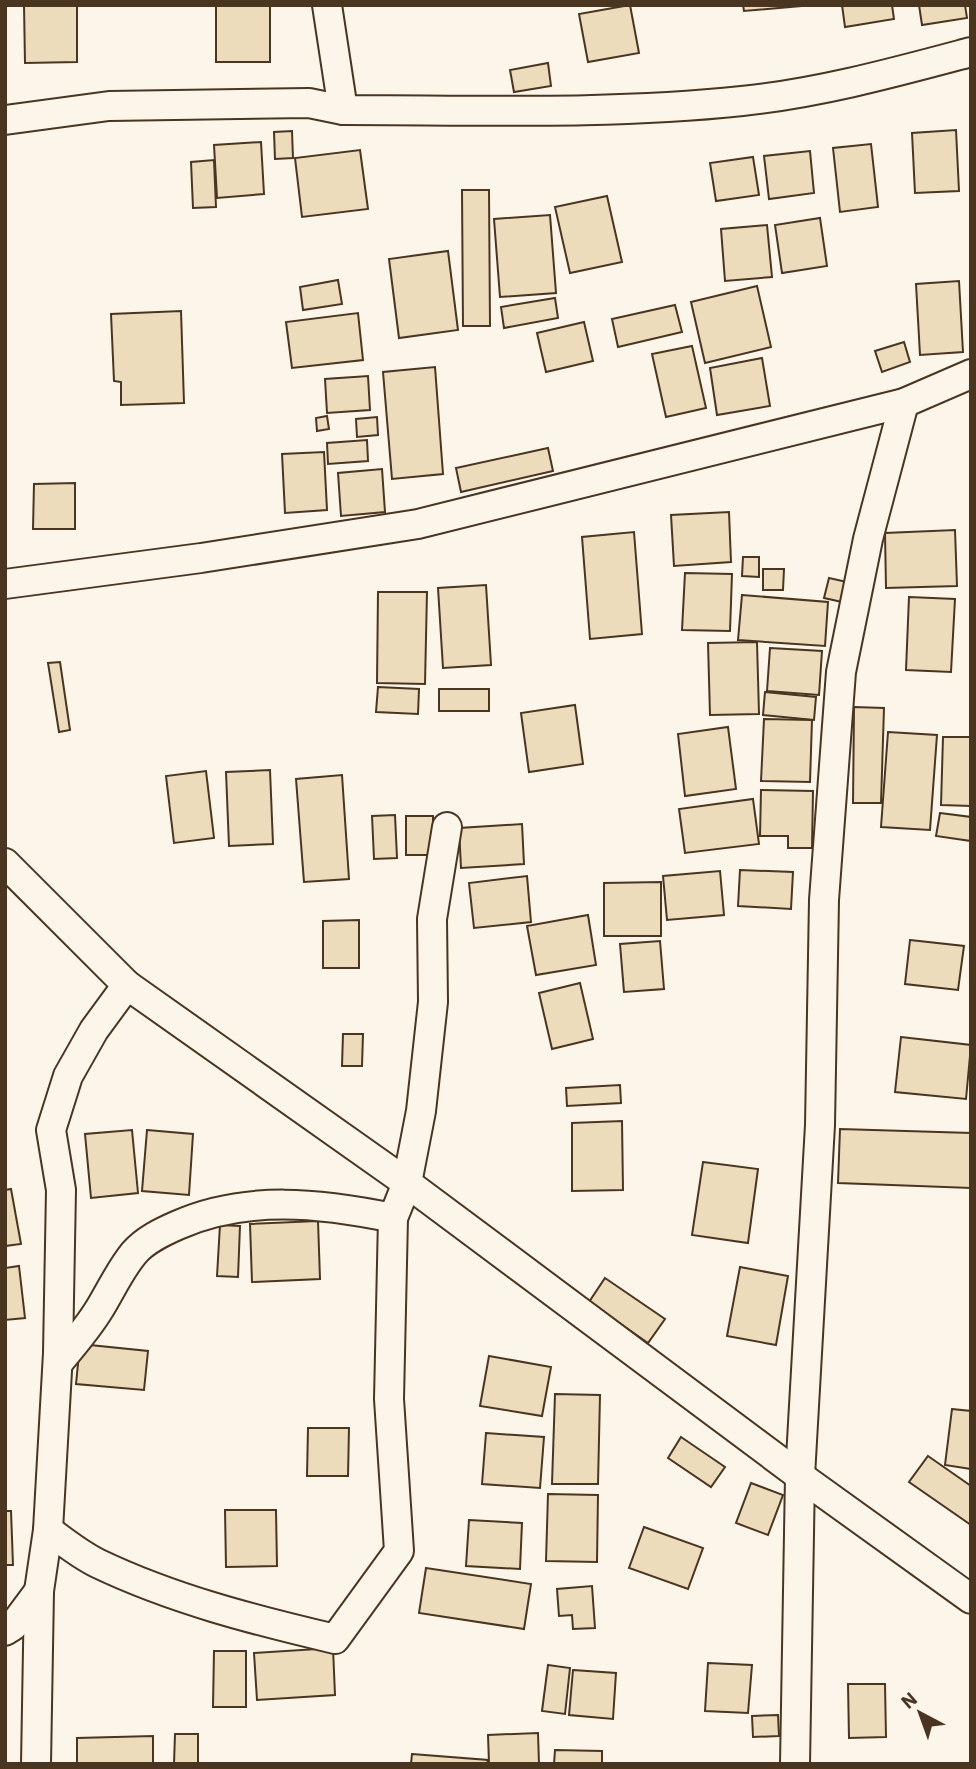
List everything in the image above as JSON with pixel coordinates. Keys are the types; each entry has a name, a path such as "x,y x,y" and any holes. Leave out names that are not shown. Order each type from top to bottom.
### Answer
{"street":[{"path":"327,5 343,110"},
{"path":"5,120 109,106 309,103 343,110 640,109 744,101 865,80 971,52"},
{"path":"5,584 201,558 418,524 904,403 971,374"},
{"path":"795,1764 800,1476 820,1125 824,900 841,672 869,540 904,403"},
{"path":"48,1530 95,1562 181,1597 260,1622 335,1639 399,1551 389,1399 393,1218 407,1183 426,1068 433,1002 432,919 447,827"},
{"path":"5,863 127,985 407,1183 800,1476 971,1599"},
{"path":"36,1764 39,1591 48,1530 58,1363 61,1190 51,1130 68,1076 94,1030 127,985"},
{"path":"58,1363 80,1337 135,1251 160,1233 192,1219 227,1207 276,1204 328,1207 393,1218"},
{"path":"5,1631 13,1626 39,1591"}],"building":[{"path":"24,5 77,5 77,62 25,63"},
{"path":"216,5 270,5 270,62 216,62"},
{"path":"630,5 639,53 588,62 579,14"},
{"path":"743,5 801,5 801,6 744,11"},
{"path":"842,5 892,5 894,19 845,27"},
{"path":"919,5 965,5 967,18 922,25"},
{"path":"548,63 551,86 514,92 510,70"},
{"path":"956,130 959,191 915,193 912,133"},
{"path":"292,131 293,158 275,159 274,132"},
{"path":"261,142 264,194 217,198 214,145"},
{"path":"871,144 878,207 840,212 833,148"},
{"path":"360,150 368,209 302,217 295,158"},
{"path":"810,151 814,193 769,199 764,156"},
{"path":"753,157 759,195 716,201 710,163"},
{"path":"214,160 216,207 193,208 191,162"},
{"path":"462,190 489,190 490,326 463,326"},
{"path":"607,196 622,262 570,273 555,207"},
{"path":"550,215 556,293 500,297 494,219"},
{"path":"820,218 827,266 782,273 775,225"},
{"path":"767,225 772,277 725,281 721,229"},
{"path":"448,251 458,330 399,338 389,259"},
{"path":"338,280 342,304 303,310 300,287"},
{"path":"959,281 963,352 920,355 916,284"},
{"path":"757,286 771,347 705,363 691,302"},
{"path":"555,298 558,318 504,328 501,307"},
{"path":"675,305 682,332 618,347 612,319"},
{"path":"181,311 184,403 121,405 121,382 114,381 111,314"},
{"path":"358,313 363,360 292,368 286,322"},
{"path":"584,322 593,361 546,372 537,333"},
{"path":"904,342 910,362 882,372 875,351"},
{"path":"692,346 706,408 666,417 652,354"},
{"path":"762,358 770,406 717,415 710,368"},
{"path":"435,367 443,474 392,479 383,372"},
{"path":"368,376 370,410 327,413 325,379"},
{"path":"327,416 329,429 317,431 316,418"},
{"path":"377,417 378,435 357,437 356,419"},
{"path":"367,440 368,461 328,464 327,443"},
{"path":"548,448 553,471 461,492 456,468"},
{"path":"324,452 327,510 285,513 282,454"},
{"path":"382,469 385,512 341,516 338,473"},
{"path":"75,483 75,529 33,529 34,484"},
{"path":"729,512 731,562 674,566 671,515"},
{"path":"955,530 957,586 886,588 885,533"},
{"path":"634,532 642,634 590,639 582,537"},
{"path":"743,557 759,557 759,577 742,576"},
{"path":"763,569 784,569 783,590 763,590"},
{"path":"685,573 732,574 730,631 682,630"},
{"path":"829,578 847,582 842,602 824,598"},
{"path":"486,585 491,665 443,668 438,588"},
{"path":"378,592 427,592 425,684 377,683"},
{"path":"742,595 828,602 825,646 738,640"},
{"path":"909,597 955,599 951,672 906,670"},
{"path":"757,642 759,714 710,715 708,643"},
{"path":"770,648 822,651 819,695 767,691"},
{"path":"60,662 70,730 59,732 48,663"},
{"path":"378,687 419,689 418,714 376,712"},
{"path":"439,689 489,689 489,711 439,711"},
{"path":"765,692 816,697 814,720 763,715"},
{"path":"575,705 583,764 529,772 521,713"},
{"path":"854,707 884,708 881,803 853,803"},
{"path":"764,719 812,720 810,782 761,781"},
{"path":"728,727 736,789 685,796 678,734"},
{"path":"888,732 937,735 930,830 881,827"},
{"path":"943,737 971,737 971,806 941,805"},
{"path":"270,770 273,844 229,846 226,772"},
{"path":"206,771 214,838 174,843 166,776"},
{"path":"342,775 349,879 304,882 296,779"},
{"path":"761,790 813,791 812,848 788,848 788,836 760,836"},
{"path":"753,799 759,844 685,853 679,809"},
{"path":"940,813 971,817 971,841 936,836"},
{"path":"395,815 397,858 374,859 372,816"},
{"path":"406,816 433,816 433,855 406,855"},
{"path":"522,824 524,864 461,868 459,828"},
{"path":"740,870 793,872 791,909 738,906"},
{"path":"720,871 724,915 667,920 663,876"},
{"path":"527,876 531,922 474,928 469,883"},
{"path":"661,882 661,936 604,936 604,883"},
{"path":"588,915 596,965 536,975 527,926"},
{"path":"359,920 359,968 323,968 323,921"},
{"path":"910,940 964,946 958,990 905,984"},
{"path":"660,941 664,989 624,992 620,944"},
{"path":"580,983 593,1039 552,1049 539,993"},
{"path":"343,1034 363,1034 362,1066 342,1066"},
{"path":"901,1037 971,1045 966,1099 895,1092"},
{"path":"620,1085 621,1103 567,1106 566,1088"},
{"path":"622,1121 623,1190 572,1191 572,1123"},
{"path":"840,1129 971,1133 971,1188 838,1183"},
{"path":"132,1130 138,1193 91,1198 85,1134"},
{"path":"147,1130 193,1134 189,1195 142,1191"},
{"path":"703,1162 758,1169 748,1243 692,1235"},
{"path":"11,1189 21,1244 5,1246 5,1190"},
{"path":"318,1221 320,1279 252,1282 250,1224"},
{"path":"220,1225 240,1226 238,1277 217,1276"},
{"path":"19,1266 25,1318 5,1320 5,1268"},
{"path":"740,1267 788,1276 776,1345 727,1336"},
{"path":"605,1278 665,1319 648,1343 589,1302"},
{"path":"80,1344 148,1351 144,1390 76,1384"},
{"path":"489,1356 551,1367 542,1416 480,1406"},
{"path":"555,1394 600,1395 598,1484 552,1484"},
{"path":"952,1409 971,1411 971,1469 945,1465"},
{"path":"308,1428 349,1428 348,1476 307,1476"},
{"path":"486,1433 544,1437 540,1488 482,1484"},
{"path":"681,1437 725,1467 711,1487 668,1458"},
{"path":"928,1456 971,1486 971,1525 909,1482"},
{"path":"751,1483 783,1495 768,1535 736,1523"},
{"path":"548,1494 598,1495 597,1562 546,1561"},
{"path":"225,1510 276,1510 277,1566 226,1567"},
{"path":"5,1511 11,1511 13,1565 5,1565"},
{"path":"469,1520 522,1523 520,1569 466,1566"},
{"path":"644,1527 703,1548 688,1589 629,1568"},
{"path":"426,1568 531,1584 524,1629 419,1613"},
{"path":"592,1586 595,1628 573,1629 572,1615 559,1616 557,1589"},
{"path":"333,1648 335,1695 257,1700 254,1653"},
{"path":"214,1651 246,1651 246,1707 213,1707"},
{"path":"708,1663 752,1665 748,1713 705,1711"},
{"path":"548,1665 570,1668 565,1714 542,1711"},
{"path":"573,1670 616,1673 613,1719 569,1715"},
{"path":"848,1684 885,1684 886,1737 849,1738"},
{"path":"778,1715 779,1736 753,1737 752,1716"},
{"path":"538,1733 539,1764 489,1763 488,1735"},
{"path":"175,1734 198,1734 198,1764 174,1764"},
{"path":"153,1736 153,1764 77,1764 77,1738"},
{"path":"555,1750 602,1751 602,1764 554,1764"},
{"path":"412,1754 488,1760 487,1764 411,1764"}]}
